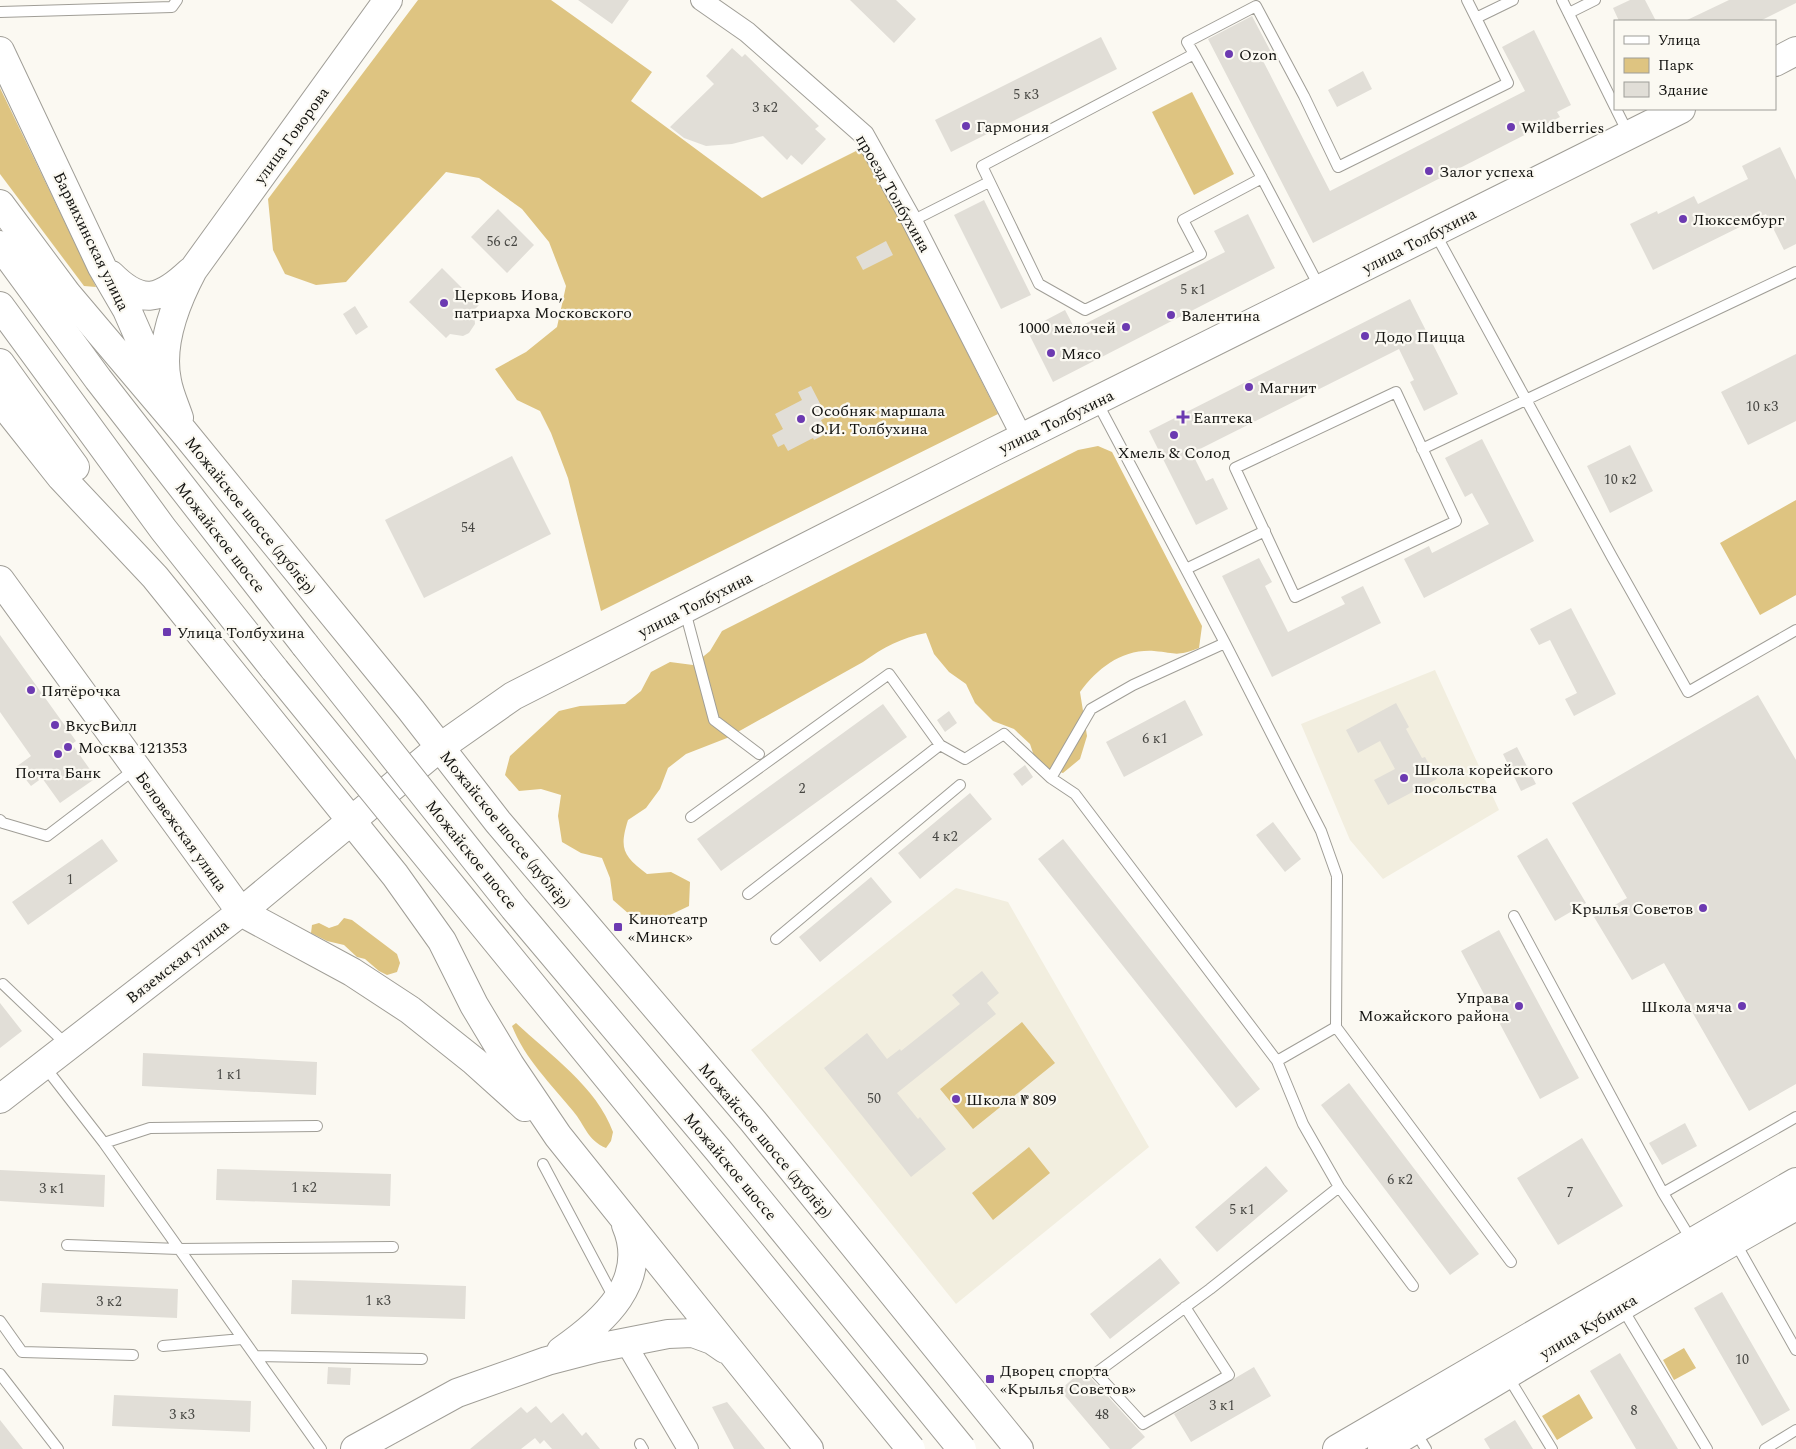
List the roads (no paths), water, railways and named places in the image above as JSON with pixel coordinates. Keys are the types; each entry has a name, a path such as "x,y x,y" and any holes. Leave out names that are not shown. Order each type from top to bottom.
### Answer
{"main road":[{"name":"улица Говорова","path":"183,431 166,380 166,350 179,297 193,270 388,0"},
{"name":"Барвихинская улица","path":"0,51 102,267 127,310 152,369 183,431"},
{"path":"1776,61 1796,51"},
{"name":"улица Толбухина","path":"351,819 439,748 513,696 1022,437 1097,402 1679,110"},
{"name":"Можайское шоссе (дублёр)","path":"0,204 67,294 183,431 504,830 759,1129 1006,1438 1019,1449"},
{"name":"Можайское шоссе","path":"0,245 98,379 305,645 514,908 718,1150 962,1449"},
{"name":"улица Говорова","path":"102,267 121,285 138,296 148,297 168,290 193,270"},
{"path":"0,306 164,530 275,670 483,928 688,1173 911,1449"},
{"path":"0,363 155,577 395,875 442,941 474,1005 496,1043 558,1136 809,1449"},
{"path":"0,400 61,477 155,577"},
{"name":"Беловежская улица","path":"1,582 240,912"},
{"name":"Вяземская улица","path":"0,1099 240,912 351,819"},
{"path":"240,912 352,972 410,1010 474,1061 558,1136"},
{"path":"1337,1449 1796,1182"},
{"name":"улица Кубинка","path":"1382,1449 1420,1439 1508,1376 1621,1306 1796,1206"},
{"path":"547,1361 589,1331 616,1302 632,1272 634,1254 625,1220"},
{"path":"355,1449 457,1393 547,1361 625,1342 668,1334 693,1333 712,1340 734,1355"}],"street":[{"name":"проезд Толбухина","path":"701,0 747,32 864,135 912,221 1022,437"},
{"path":"625,1342 688,1449"}],"lane":[{"path":"0,12 172,7 177,0"},
{"path":"1321,290 1187,42 1256,6 1304,96 1338,167 1508,83 1467,0"},
{"path":"1476,18 1513,0"},
{"path":"1562,0 1614,106"},
{"path":"1569,13 1595,0"},
{"path":"1194,54 982,166 1039,284 1085,310 1200,254 1183,220 1262,178"},
{"path":"1616,110 1629,135"},
{"path":"912,221 989,182"},
{"path":"1435,232 1612,557 1688,692 1796,630"},
{"path":"1422,449 1796,272"},
{"path":"1396,392 1422,449 1456,520 1295,597 1235,468 1396,392"},
{"path":"1097,402 1225,643 1321,832 1337,876 1336,1027 1511,1262"},
{"path":"1186,569 1264,531"},
{"path":"685,610 714,720 759,754"},
{"path":"1051,778 1091,709 1133,685 1225,643"},
{"path":"691,818 889,674 940,744 965,759 1004,734 1051,778 1075,794 1277,1061 1303,1124 1339,1187 1414,1286"},
{"path":"748,894 940,744"},
{"path":"0,820 3,823 47,836 136,768"},
{"path":"776,939 960,786"},
{"path":"1514,916 1663,1193 1692,1241"},
{"path":"4,984 68,1046"},
{"path":"1277,1061 1336,1027"},
{"path":"44,1065 104,1143 321,1449"},
{"path":"1663,1193 1796,1117"},
{"path":"104,1143 150,1128 317,1126"},
{"path":"543,1164 616,1302"},
{"path":"1185,1307 1229,1374 1143,1424 1096,1373 1185,1307 1339,1187"},
{"path":"1734,1240 1796,1350"},
{"path":"67,1245 180,1250 393,1246"},
{"path":"1621,1306 1707,1449"},
{"path":"0,1321 22,1352 133,1355"},
{"path":"163,1346 242,1338"},
{"path":"256,1356 422,1359"},
{"path":"0,1374 58,1449"},
{"path":"1508,1376 1552,1449"},
{"path":"1772,1447 1796,1430"}],"place":[{"name":"Ozon","path":"1229,54"},
{"name":"Гармония","path":"966,126"},
{"name":"Wildberries","path":"1511,127"},
{"name":"Залог успеха","path":"1429,171"},
{"name":"Люксембург","path":"1683,219"},
{"name":"Церковь Иова, патриарха Московского","path":"444,303"},
{"name":"Валентина","path":"1171,315"},
{"name":"1000 мелочей","path":"1126,327"},
{"name":"Додо Пицца","path":"1365,336"},
{"name":"Мясо","path":"1051,353"},
{"name":"Магнит","path":"1249,387"},
{"name":"Еаптека","path":"1183,417"},
{"name":"Особняк маршала Ф.И. Толбухина","path":"801,419"},
{"name":"Хмель & Солод","path":"1174,435"},
{"name":"Улица Толбухина","path":"167,632"},
{"name":"Пятёрочка","path":"31,690"},
{"name":"ВкусВилл","path":"55,725"},
{"name":"Москва 121353","path":"68,747"},
{"name":"Почта Банк","path":"58,754"},
{"name":"Школа корейского посольства","path":"1404,778"},
{"name":"Крылья Советов","path":"1703,908"},
{"name":"Кинотеатр «Минск»","path":"618,927"},
{"name":"Управа Можайского района","path":"1519,1006"},
{"name":"Школа мяча","path":"1742,1006"},
{"name":"Школа № 809","path":"956,1099"},
{"name":"Дворец спорта «Крылья Советов»","path":"990,1379"}]}
